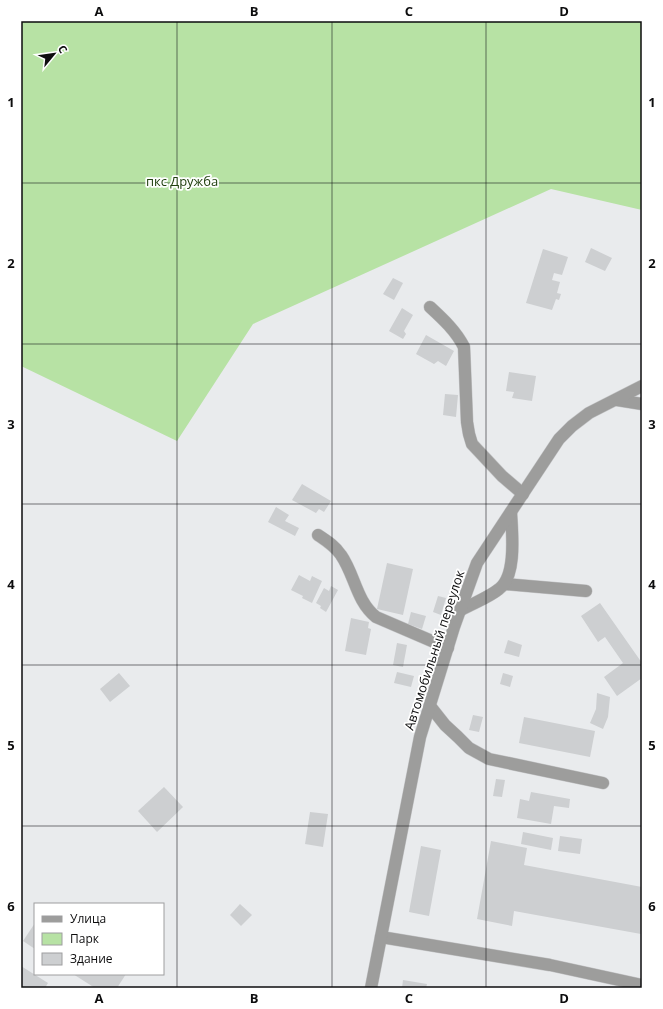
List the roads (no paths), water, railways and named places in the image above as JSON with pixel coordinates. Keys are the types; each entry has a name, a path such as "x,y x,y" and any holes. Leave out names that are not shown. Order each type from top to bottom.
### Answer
{"lane":[{"path":"430,306 450,326 459,337 464,347 467,422 472,444 502,476 523,494"},
{"name":"Автомобильный переулок","path":"371,988 420,737 477,563 560,439 572,426 590,414 642,386"},
{"path":"617,400 642,404"},
{"path":"461,610 499,589 505,584 509,575 511,560 511,512"},
{"path":"318,535 332,545 342,556 358,592 370,612 376,617 448,648"},
{"path":"505,584 586,591"},
{"path":"430,706 469,748 489,759 603,783"},
{"path":"381,937 550,965 642,984"}],"park label":[{"name":"пкс Дружба","path":"182,181"}]}
